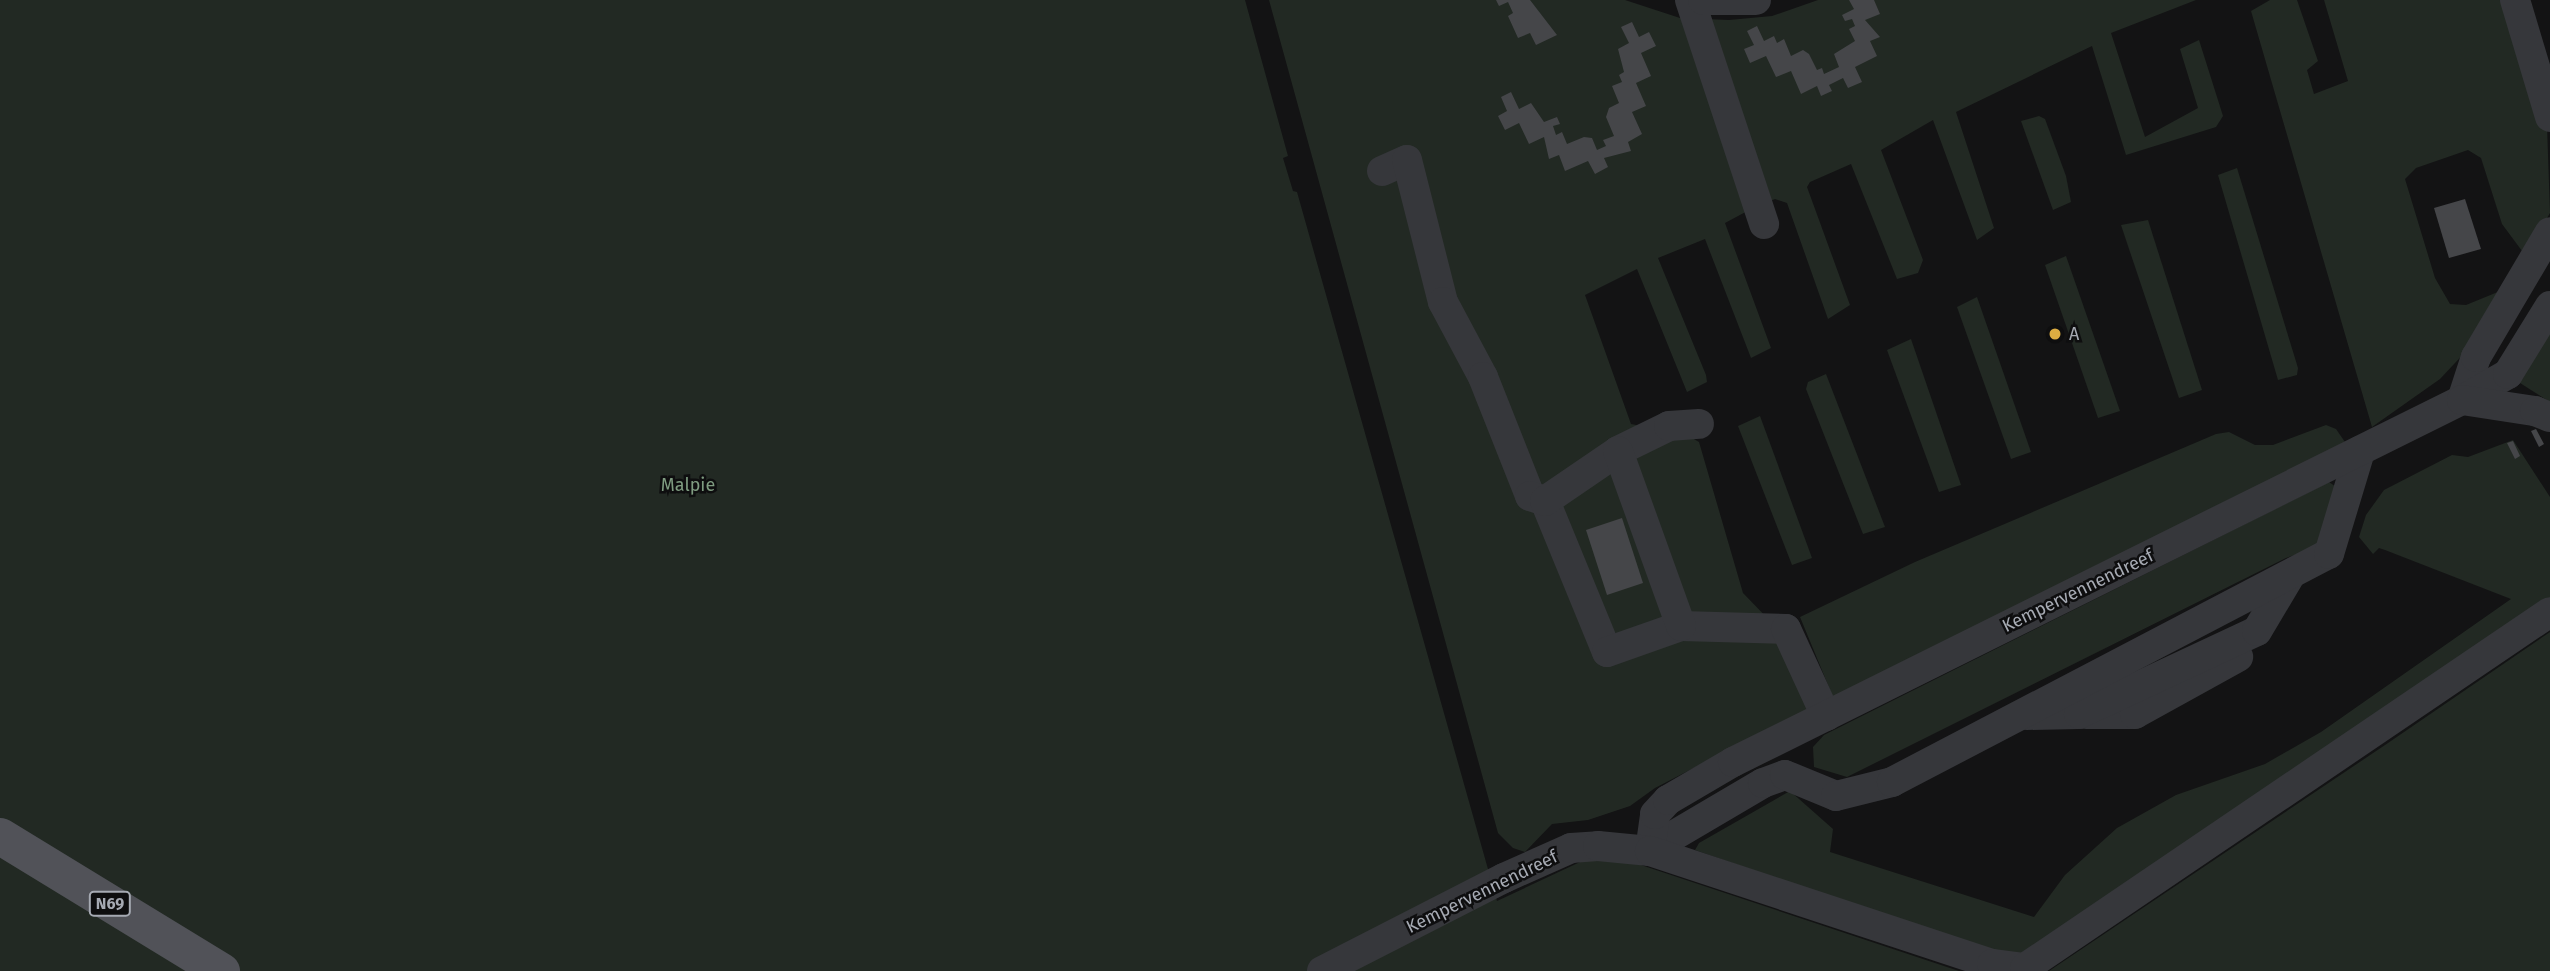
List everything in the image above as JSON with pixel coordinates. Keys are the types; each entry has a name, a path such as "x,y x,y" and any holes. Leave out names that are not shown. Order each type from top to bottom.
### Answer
{"main road":[{"name":"N69","path":"0,836 221,971"}],"street":[{"path":"1690,0 1764,223"},
{"path":"1703,0 1756,0"},
{"path":"2515,0 2549,108"},
{"path":"1382,171 1407,160 1443,302 1483,377 1530,496 1545,501 1607,652 1681,626 1786,629 1826,716"},
{"path":"2550,232 2476,358 2462,400 2535,411 2550,417"},
{"name":"Kempervennendreef","path":"1652,846 1650,827 1668,800 1733,762 2462,400 2508,374 2550,306"},
{"path":"1545,501 1618,451 1669,426 1699,424"},
{"path":"1618,451 1681,626"},
{"path":"1652,846 1763,783 1785,775 1836,796 1892,782 2020,715 2091,699 2210,639 2232,604 2329,554 2360,451"},
{"path":"2067,705 2135,714 2233,663 2257,631 2291,574"},
{"name":"Kempervennendreef","path":"1322,971 1504,877 1571,848 1652,846 1992,964 2025,968 2550,612"},
{"path":"1785,775 1793,734"}],"green space":[{"name":"Malpie","path":"0,0 1245,0 1288,156 1283,158 1293,191 1297,192 1497,901 1595,855 1626,860 1959,971 0,971"},
{"path":"1269,0 1625,0 1680,18 1729,20 1772,16 1818,0 2196,0 2111,33 2145,137 2198,108 2180,49 2199,40 2223,116 2216,127 2126,155 2092,46 1956,112 1994,228 1977,240 1933,120 1881,150 1923,260 1918,273 1897,279 1851,164 1810,182 1807,187 1850,305 1828,319 1787,203 1775,199 1753,208 1725,223 1771,348 1751,358 1705,239 1658,258 1706,375 1707,382 1687,392 1637,269 1585,295 1631,424 1685,434 1699,442 1743,593 1776,627 1810,708 1655,788 1630,806 1588,820 1552,824 1525,852 1513,848 1498,833"},
{"path":"2270,0 2297,0 2318,61 2307,70 2314,94 2348,81 2324,0 2513,0 2547,125 2550,213 2525,255 2502,224 2481,158 2468,150 2416,168 2405,179 2435,278 2450,304 2466,305 2510,287 2470,347 2440,379 2372,427 2251,11"},
{"path":"2039,116 2045,119 2066,176 2071,202 2053,210 2021,121"},
{"path":"2237,168 2298,368 2297,375 2278,380 2218,175"},
{"path":"2148,220 2202,390 2179,398 2121,225"},
{"path":"2066,256 2120,411 2098,418 2045,265"},
{"path":"1977,297 2031,452 2011,459 1957,307"},
{"path":"2550,320 2550,402 2520,383"},
{"path":"1911,339 1961,485 1939,492 1887,350"},
{"path":"1826,374 1885,527 1863,534 1806,389 1808,382"},
{"path":"1760,416 1812,558 1792,565 1738,426"},
{"path":"2326,425 2336,429 2345,442 1833,697 1800,617 1915,562 2216,434 2229,432 2255,445 2273,445"},
{"path":"2513,440 2550,497 2550,604 2016,961 1695,850 1699,843 1790,791 1833,829 1830,852 2034,917 2065,875 2117,828 2176,795 2265,764 2321,732 2511,599 2379,548 2373,554 2359,537 2366,515 2384,490 2452,455 2468,457"},
{"path":"2329,482 2342,491 2325,544 2286,558 1847,777 1814,767 1813,747 1824,735"},
{"path":"2550,632 2550,971 2049,971 2388,743"}],"building":[{"path":"1496,0 1530,0 1557,35 1536,45 1530,33 1518,38 1508,16 1513,13 1508,2 1499,6"},
{"path":"1849,0 1874,0 1880,14 1865,20 1880,37 1870,41 1877,56 1855,67 1862,82 1848,88 1843,78 1829,85 1832,91 1821,96 1817,86 1801,94 1791,71 1776,77 1766,56 1750,63 1744,49 1754,45 1747,31 1757,26 1764,41 1774,36 1777,43 1784,39 1791,56 1803,50 1809,54 1817,70 1822,68 1824,74 1839,67 1834,54 1855,41 1849,29 1855,26 1852,19 1845,21 1842,15 1854,9"},
{"path":"1632,22 1639,37 1649,32 1656,46 1641,53 1651,76 1636,83 1646,106 1632,112 1642,134 1628,142 1631,151 1604,158 1608,167 1595,174 1588,161 1565,171 1559,155 1549,159 1544,137 1529,144 1519,123 1505,130 1498,116 1507,111 1501,97 1511,92 1519,109 1531,103 1544,122 1557,117 1560,124 1553,126 1556,135 1562,132 1567,144 1584,137 1592,138 1597,150 1606,146 1603,140 1614,136 1606,117 1609,108 1619,103 1612,86 1622,82 1619,75 1624,72 1618,49 1629,43 1621,27"},
{"path":"2465,199 2481,249 2449,258 2434,208"},
{"path":"2536,429 2544,444 2539,447 2531,431"},
{"path":"2513,441 2520,456 2515,459 2507,443"},
{"path":"1622,518 1643,583 1607,595 1586,530"}],"place":[{"name":"A","path":"2055,334"}]}
